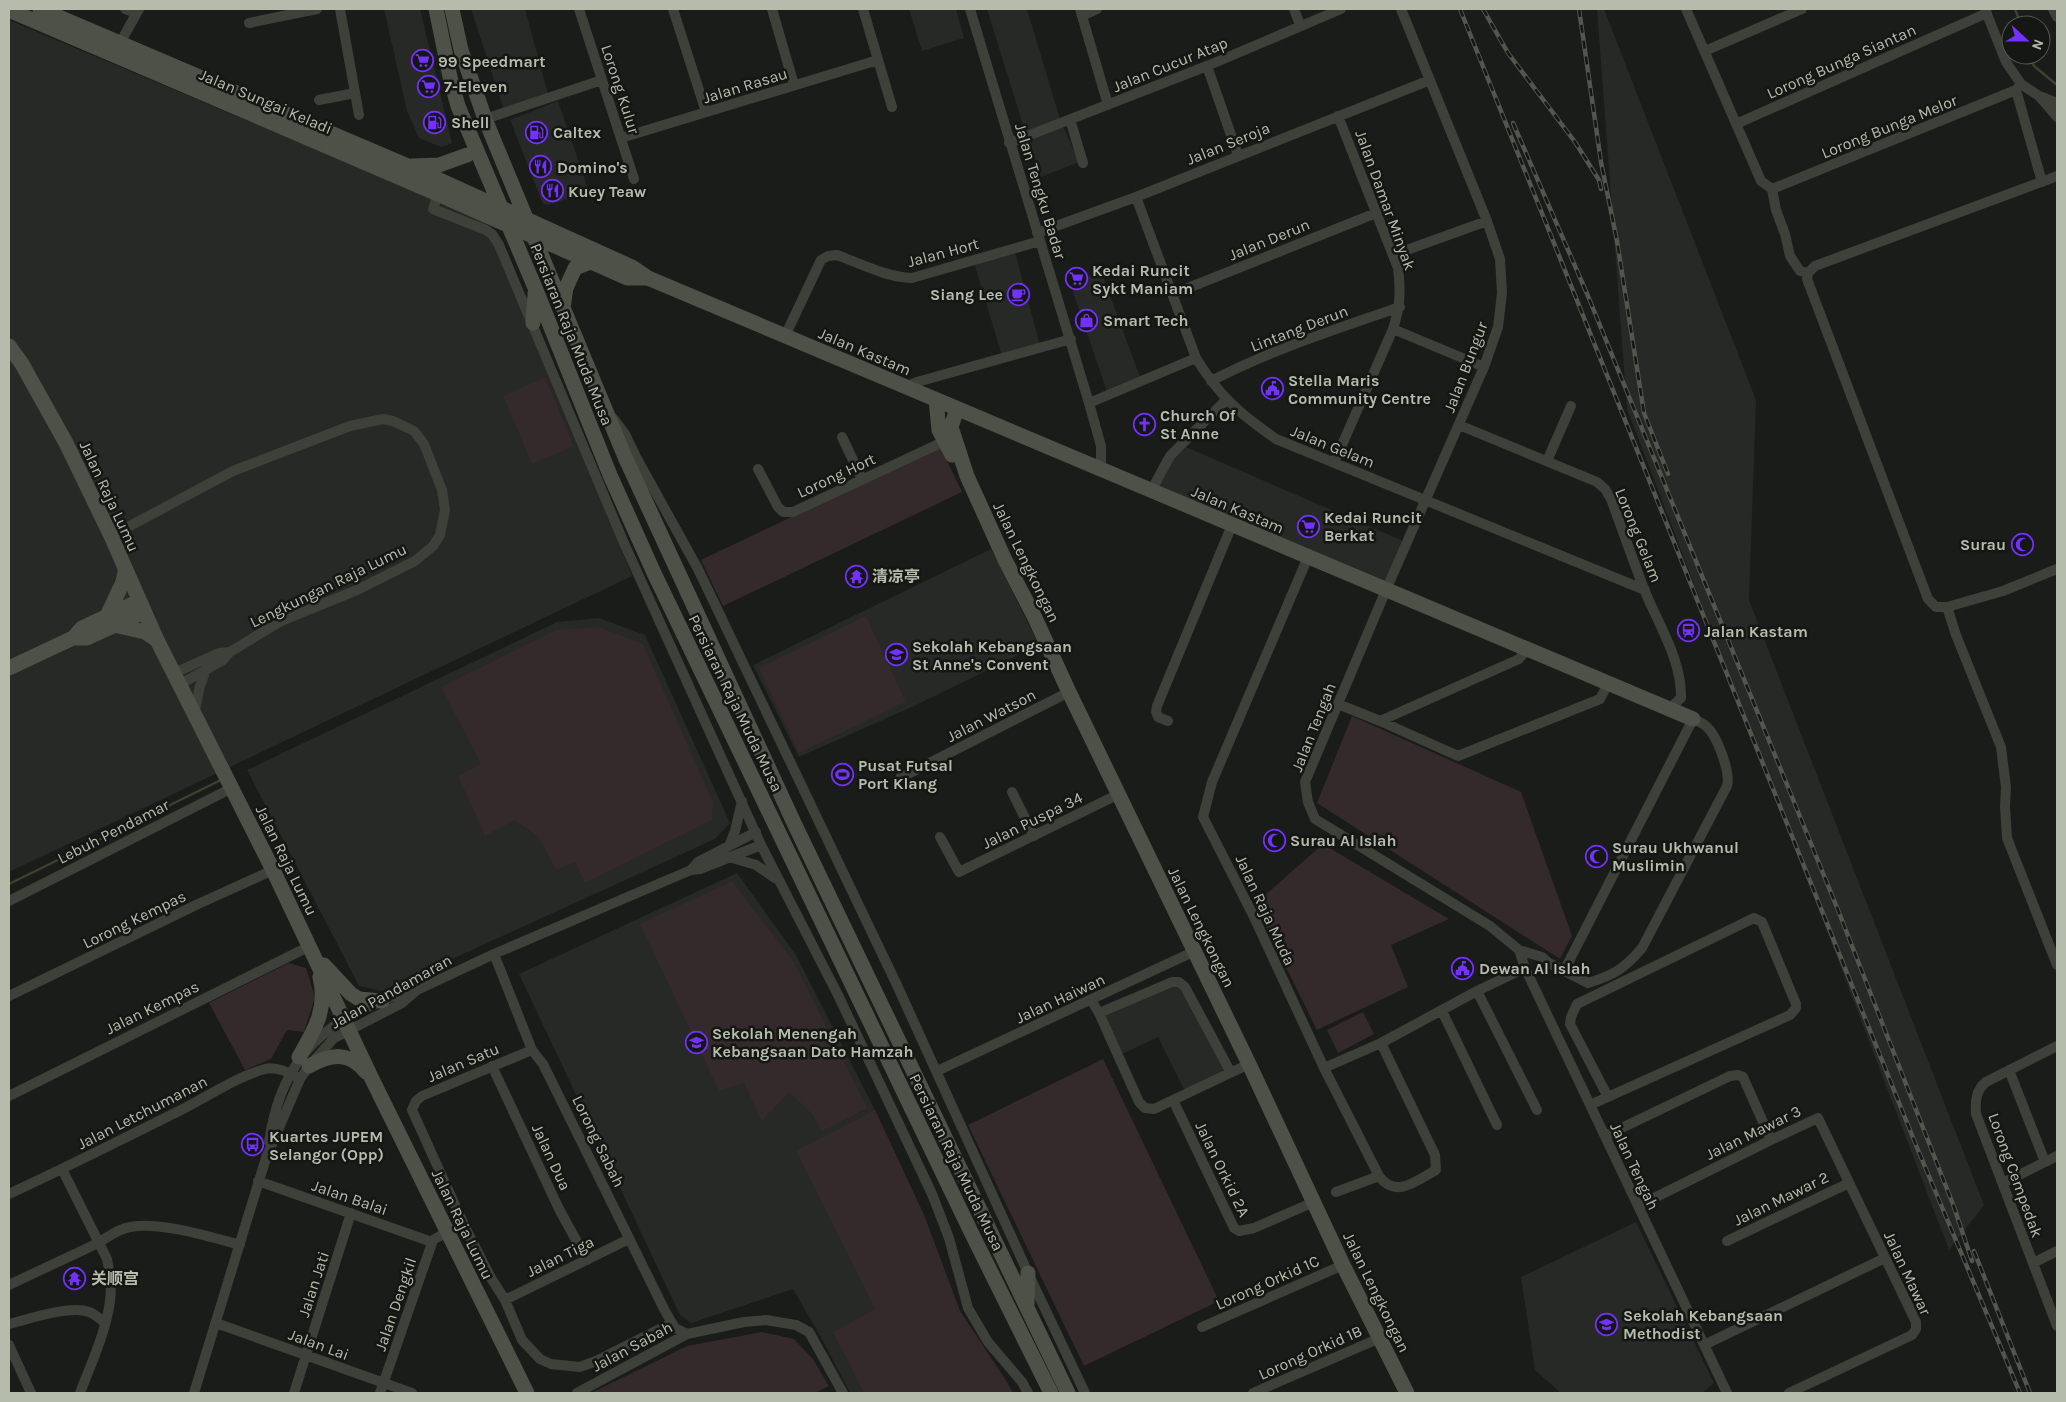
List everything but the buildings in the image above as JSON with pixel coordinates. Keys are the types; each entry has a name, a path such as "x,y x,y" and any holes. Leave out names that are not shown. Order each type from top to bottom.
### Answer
{"street":[{"name":"Jalan Sungai Keladi","path":"40,9 408,166 526,219"},
{"path":"120,43 138,11 126,9"},
{"path":"249,23 317,9"},
{"path":"340,9 359,115"},
{"name":"Persiaran Raja Muda Musa","path":"436,9 450,78 458,106 536,290 610,475 654,573 1051,1393"},
{"name":"Persiaran Raja Muda Musa","path":"452,9 462,50 485,119 563,309 655,523 794,823 1068,1393"},
{"name":"Lorong Kulur","path":"579,9 634,179"},
{"path":"673,9 706,112"},
{"path":"772,9 794,86"},
{"path":"863,9 892,107"},
{"name":"Jalan Tengku Badar","path":"970,9 1101,446 1101,470"},
{"path":"1097,9 1081,12 1108,105"},
{"path":"1294,9 1300,25"},
{"name":"Jalan Cucur Atap","path":"1009,143 1207,66 1340,9"},
{"name":"Jalan Bungur","path":"1386,590 1484,367 1498,327 1502,293 1500,259 1487,221 1401,9"},
{"path":"1686,9 1761,181 1772,189 1776,210 1785,234 1790,256 1800,271 1808,273"},
{"path":"1705,51 1802,9"},
{"path":"2053,9 2057,17"},
{"name":"Jalan Sungai Keladi","path":"9,10 509,226"},
{"path":"1986,11 2006,62 2019,86 2042,182"},
{"name":"Lorong Bunga Siantan","path":"1736,124 1986,11"},
{"name":"Jalan Rasau","path":"621,138 878,60"},
{"path":"1207,66 1238,155"},
{"path":"485,119 602,80"},
{"name":"Jalan Seroja","path":"1038,237 1238,155 1430,80"},
{"path":"2019,86 2057,103"},
{"name":"Lorong Bunga Melor","path":"1772,189 2019,86"},
{"path":"318,100 355,93"},
{"path":"2039,96 2057,117"},
{"name":"Jalan Damar Minyak","path":"1334,463 1393,329 1400,307 1398,268 1338,116"},
{"path":"1070,119 1083,163"},
{"path":"408,166 439,165 467,156"},
{"path":"2057,176 1816,266 1808,273 1811,288 1928,599 1936,607 1947,607 2003,590 2057,569"},
{"path":"438,194 433,209 486,230 492,234 499,244 623,541 761,844 838,995 932,1194 949,1238 968,1308 988,1342 1022,1382 1028,1393"},
{"name":"Jalan Gelam","path":"1136,196 1196,358 1226,400 1254,424 1276,439 1645,590"},
{"name":"Jalan Derun","path":"1173,294 1376,213"},
{"name":"Jalan Kastam","path":"526,219 632,267 648,278 1693,719"},
{"path":"1393,255 1487,221"},
{"name":"Jalan Kastam","path":"509,226 627,278 648,278"},
{"name":"Jalan Hort","path":"785,336 821,260 828,256 837,255 900,278 912,278 1038,237"},
{"path":"563,309 566,288 575,268 590,262"},
{"path":"533,323 536,290"},
{"name":"Lintang Derun","path":"1211,381 1238,367 1306,340 1400,307"},
{"path":"1393,329 1484,367"},
{"path":"905,387 917,382 1070,340"},
{"name":"Jalan Raja Lumu","path":"9,346 22,364 66,443 111,536 125,572 157,640 273,870 372,1079 527,1393"},
{"path":"1089,404 1196,358"},
{"name":"Jalan Lengkongan","path":"936,400 939,430 959,469 967,476"},
{"path":"1151,490 1170,456 1226,400"},
{"path":"604,406 625,434 698,569 937,1072 1028,1273 1085,1393"},
{"path":"1547,461 1571,406"},
{"name":"Jalan Lengkongan","path":"957,409 951,427 967,476 1249,1064 1343,1265 1406,1393"},
{"name":"Lengkungan Raja Lumu","path":"111,536 233,471 350,426 383,419 393,421 414,431 424,444 442,490 444,504 444,521 440,535 433,546 416,561 357,590 281,621 230,652 223,660 206,669 176,679"},
{"name":"Lorong Gelam","path":"1459,425 1597,482 1605,488 1611,499 1682,682 1681,698 1669,709"},
{"path":"842,437 862,479"},
{"name":"Lorong Hort","path":"758,469 778,507 783,512 793,512 945,441"},
{"path":"1168,721 1158,717 1156,706 1232,525"},
{"name":"Jalan Raja Muda","path":"1308,557 1212,782 1203,817 1253,915 1324,1068 1379,1176"},
{"path":"110,620 125,572"},
{"name":"Jalan Tengah","path":"1386,590 1305,782 1308,802 1315,819 1490,926 1519,950 1542,957 1588,983 1605,978 1627,966 1642,948 1728,786 1728,772 1710,730 1704,724 1693,719"},
{"path":"9,668 73,638 82,628 110,620 142,606"},
{"path":"1947,607 1956,636 2001,747 2005,774 2007,838 2057,965"},
{"path":"110,620 146,632 157,640"},
{"path":"1380,720 1519,659 1527,649"},
{"name":"Lengkungan Raja Lumu","path":"176,679 219,653 230,652"},
{"path":"194,715 200,686 206,669"},
{"path":"1338,704 1380,720 1458,756 1600,699 1608,684"},
{"name":"Jalan Watson","path":"900,778 1069,692"},
{"path":"1564,970 1693,719"},
{"name":"Lebuh Pendamar","path":"9,901 232,788"},
{"path":"1012,792 1034,836"},
{"name":"Jalan Puspa 34","path":"940,837 959,872 1119,794"},
{"path":"729,846 736,831 742,801"},
{"path":"691,870 698,862 756,832"},
{"name":"Jalan Pandamaran","path":"346,1024 402,1003 417,990 494,954 691,870 700,869 761,844"},
{"path":"729,857 756,865 778,880"},
{"name":"Lorong Kempas","path":"9,996 196,905 273,870"},
{"path":"1590,1105 1608,1097 1790,1015 1796,1008 1796,1004 1762,922 1754,918 1577,1004 1570,1024 1608,1097"},
{"name":"Jalan Tengah","path":"1519,950 1525,968 1727,1393"},
{"path":"313,952 351,994 358,999 382,1001"},
{"path":"304,1061 320,1017 322,985 313,952"},
{"name":"Jalan Kempas","path":"9,1096 313,952"},
{"name":"Jalan Haiwan","path":"937,1072 1195,952"},
{"name":"Lorong Sabah","path":"494,954 532,1050 544,1064 672,1323 675,1328 687,1334"},
{"path":"1324,1068 1381,1044 1477,991 1525,968"},
{"path":"1100,1013 1172,982 1179,982 1185,987 1230,1071"},
{"path":"194,1393 240,1246 258,1181 296,1076 304,1061 319,1037 346,1024 400,992 417,990"},
{"path":"1477,991 1537,1110"},
{"path":"1092,1000 1100,1013 1139,1102 1145,1108 1154,1109 1230,1071 1249,1064"},
{"path":"1442,1011 1497,1125"},
{"path":"1336,1192 1379,1176 1390,1186 1401,1188 1436,1170 1435,1155 1381,1044"},
{"name":"Lorong Cempedak","path":"2057,1046 1986,1082 1980,1087 1976,1104 1976,1114 2057,1326"},
{"name":"Jalan Satu","path":"505,1300 491,1278 465,1227 412,1110 416,1101 422,1096 532,1050"},
{"path":"304,1061 338,1056 354,1061 372,1079"},
{"name":"Jalan Dua","path":"492,1066 559,1209 587,1260"},
{"name":"Jalan Letchumanan","path":"9,1194 267,1068 296,1076"},
{"path":"2009,1070 2046,1162"},
{"path":"1605,1136 1730,1076 1738,1075 1743,1077 1771,1140"},
{"name":"Jalan Orkid 2A","path":"1173,1100 1234,1228 1240,1231 1254,1228 1314,1202"},
{"name":"Jalan Mawar 3","path":"1638,1206 1818,1118 1849,1182"},
{"path":"2002,1183 2057,1156"},
{"path":"62,1169 107,1259 110,1273 110,1301 105,1323 80,1393"},
{"name":"Jalan Balai","path":"258,1181 432,1242"},
{"name":"Jalan Mawar 2","path":"1727,1241 1849,1182"},
{"name":"Jalan Mawar","path":"1789,1393 1912,1334 1916,1329 1916,1322 1849,1182"},
{"name":"Jalan Jati","path":"294,1393 351,1213"},
{"path":"9,1285 98,1243 119,1229 132,1226 164,1228 200,1234 240,1246"},
{"name":"Jalan Dengkil","path":"380,1393 432,1242 447,1232"},
{"name":"Jalan Tiga","path":"505,1300 630,1239"},
{"path":"2033,1263 2057,1251"},
{"path":"1704,1345 1885,1258"},
{"name":"Lorong Orkid 1C","path":"1202,1327 1343,1265"},
{"path":"1027,1309 1028,1273"},
{"path":"505,1300 511,1318 525,1345 540,1359 550,1364 580,1367 603,1358 672,1323"},
{"path":"9,1324 52,1313 78,1310 88,1312 105,1323"},
{"name":"Jalan Sabah","path":"577,1393 610,1374 666,1347 687,1334 744,1322 766,1320 796,1325 809,1332 844,1393"},
{"name":"Jalan Lai","path":"216,1323 412,1393"},
{"name":"Lorong Orkid 1B","path":"1253,1393 1380,1338"},
{"path":"9,1346 31,1393"},
{"path":"603,1358 610,1374"}],"shaded area":[{"path":"384,9 420,9 452,143 441,147 419,138 407,111"},
{"path":"471,9 525,9 548,94 504,110"},
{"path":"909,9 956,9 964,38 922,51"},
{"path":"987,9 1027,9 1060,119 1079,162 1041,177"},
{"path":"1597,9 1604,9 1756,400 1749,600 1984,1205 1949,1250 1627,409"},
{"path":"9,20 485,221 632,576 9,872"},
{"path":"558,101 589,192 548,205 543,204 510,120"},
{"path":"1015,252 1040,345 1002,356 974,262"},
{"path":"1101,271 1140,377 1107,392 1070,283"},
{"path":"545,377 574,446 532,464 503,396"},
{"path":"940,446 962,492 723,606 701,560"},
{"path":"1186,447 1403,541 1384,582 1157,487 1174,459"},
{"name":"Sekolah Kebangsaan St Anne's Convent","path":"991,549 1039,645 912,707 799,757 753,665"},
{"path":"866,616 906,702 799,753 759,668"},
{"path":"599,618 645,635 730,823 715,839 382,991 359,986 247,770 557,622"},
{"path":"599,627 643,644 713,802 712,820 585,883 575,862 556,870 539,838 515,820 485,836 458,776 481,764 441,687 556,630"},
{"path":"1352,716 1521,792 1572,936 1560,959 1317,803"},
{"path":"1323,844 1449,919 1391,945 1408,987 1317,1030 1255,904"},
{"path":"737,873 796,955 875,1110 924,1215 960,1311 1013,1393 850,1393 793,1289 691,1323 680,1315 519,974"},
{"path":"732,881 794,962 867,1108 822,1132 812,1114 789,1092 762,1121 744,1083 719,1091 640,924"},
{"path":"289,963 306,968 315,997 304,1032 287,1030 271,1059 245,1070 209,1003"},
{"path":"1172,985 1183,989 1227,1069 1185,1091 1158,1037 1122,1054 1104,1015"},
{"path":"1363,1012 1374,1034 1338,1053 1327,1030"},
{"path":"1103,1059 1219,1301 1084,1366 968,1125"},
{"path":"875,1110 924,1215 960,1311 1013,1393 864,1393 833,1332 875,1309 796,1151"},
{"name":"Sekolah Kebangsaan Methodist","path":"1636,1222 1714,1383 1702,1393 1561,1393 1535,1370 1521,1277"},
{"path":"762,1332 794,1339 813,1359 829,1386 815,1393 591,1393 687,1346"}],"waterway":[{"path":"2015,9 2017,15"},
{"path":"2034,65 2057,85"},
{"path":"9,884 221,780"}],"railway":[{"path":"1460,9 1918,1150 2020,1393"},
{"path":"1483,9 1508,53 1575,142 1599,180 1601,189"},
{"path":"1579,9 1601,162 1617,241 1644,413 1668,474"},
{"path":"1513,123 1588,296 1838,910 1954,1207 1972,1261"},
{"path":"1974,1251 2030,1393"}],"place":[{"name":"99 Speedmart","path":"422,61"},
{"name":"7-Eleven","path":"428,86"},
{"name":"Shell","path":"435,122"},
{"name":"Caltex","path":"537,132"},
{"name":"Domino's","path":"541,167"},
{"name":"Kuey Teaw","path":"552,191"},
{"name":"Kedai Runcit Sykt Maniam","path":"1076,279"},
{"name":"Siang Lee","path":"1019,294"},
{"name":"Smart Tech","path":"1087,320"},
{"name":"Stella Maris Community Centre","path":"1272,389"},
{"name":"Church Of St Anne","path":"1144,424"},
{"name":"Kedai Runcit Berkat","path":"1308,526"},
{"name":"Surau","path":"2022,544"},
{"name":"清凉亭","path":"856,576"},
{"name":"Jalan Kastam","path":"1688,631"},
{"name":"Sekolah Kebangsaan St Anne's Convent","path":"896,655"},
{"name":"Pusat Futsal Port Klang","path":"842,774"},
{"name":"Surau Al Islah","path":"1274,840"},
{"name":"Surau Ukhwanul Muslimin","path":"1596,856"},
{"name":"Dewan Al Islah","path":"1463,968"},
{"name":"Sekolah Menengah Kebangsaan Dato Hamzah","path":"696,1042"},
{"name":"Kuartes JUPEM Selangor (Opp)","path":"253,1145"},
{"name":"关顺宫","path":"75,1278"},
{"name":"Sekolah Kebangsaan Methodist","path":"1607,1324"}]}
